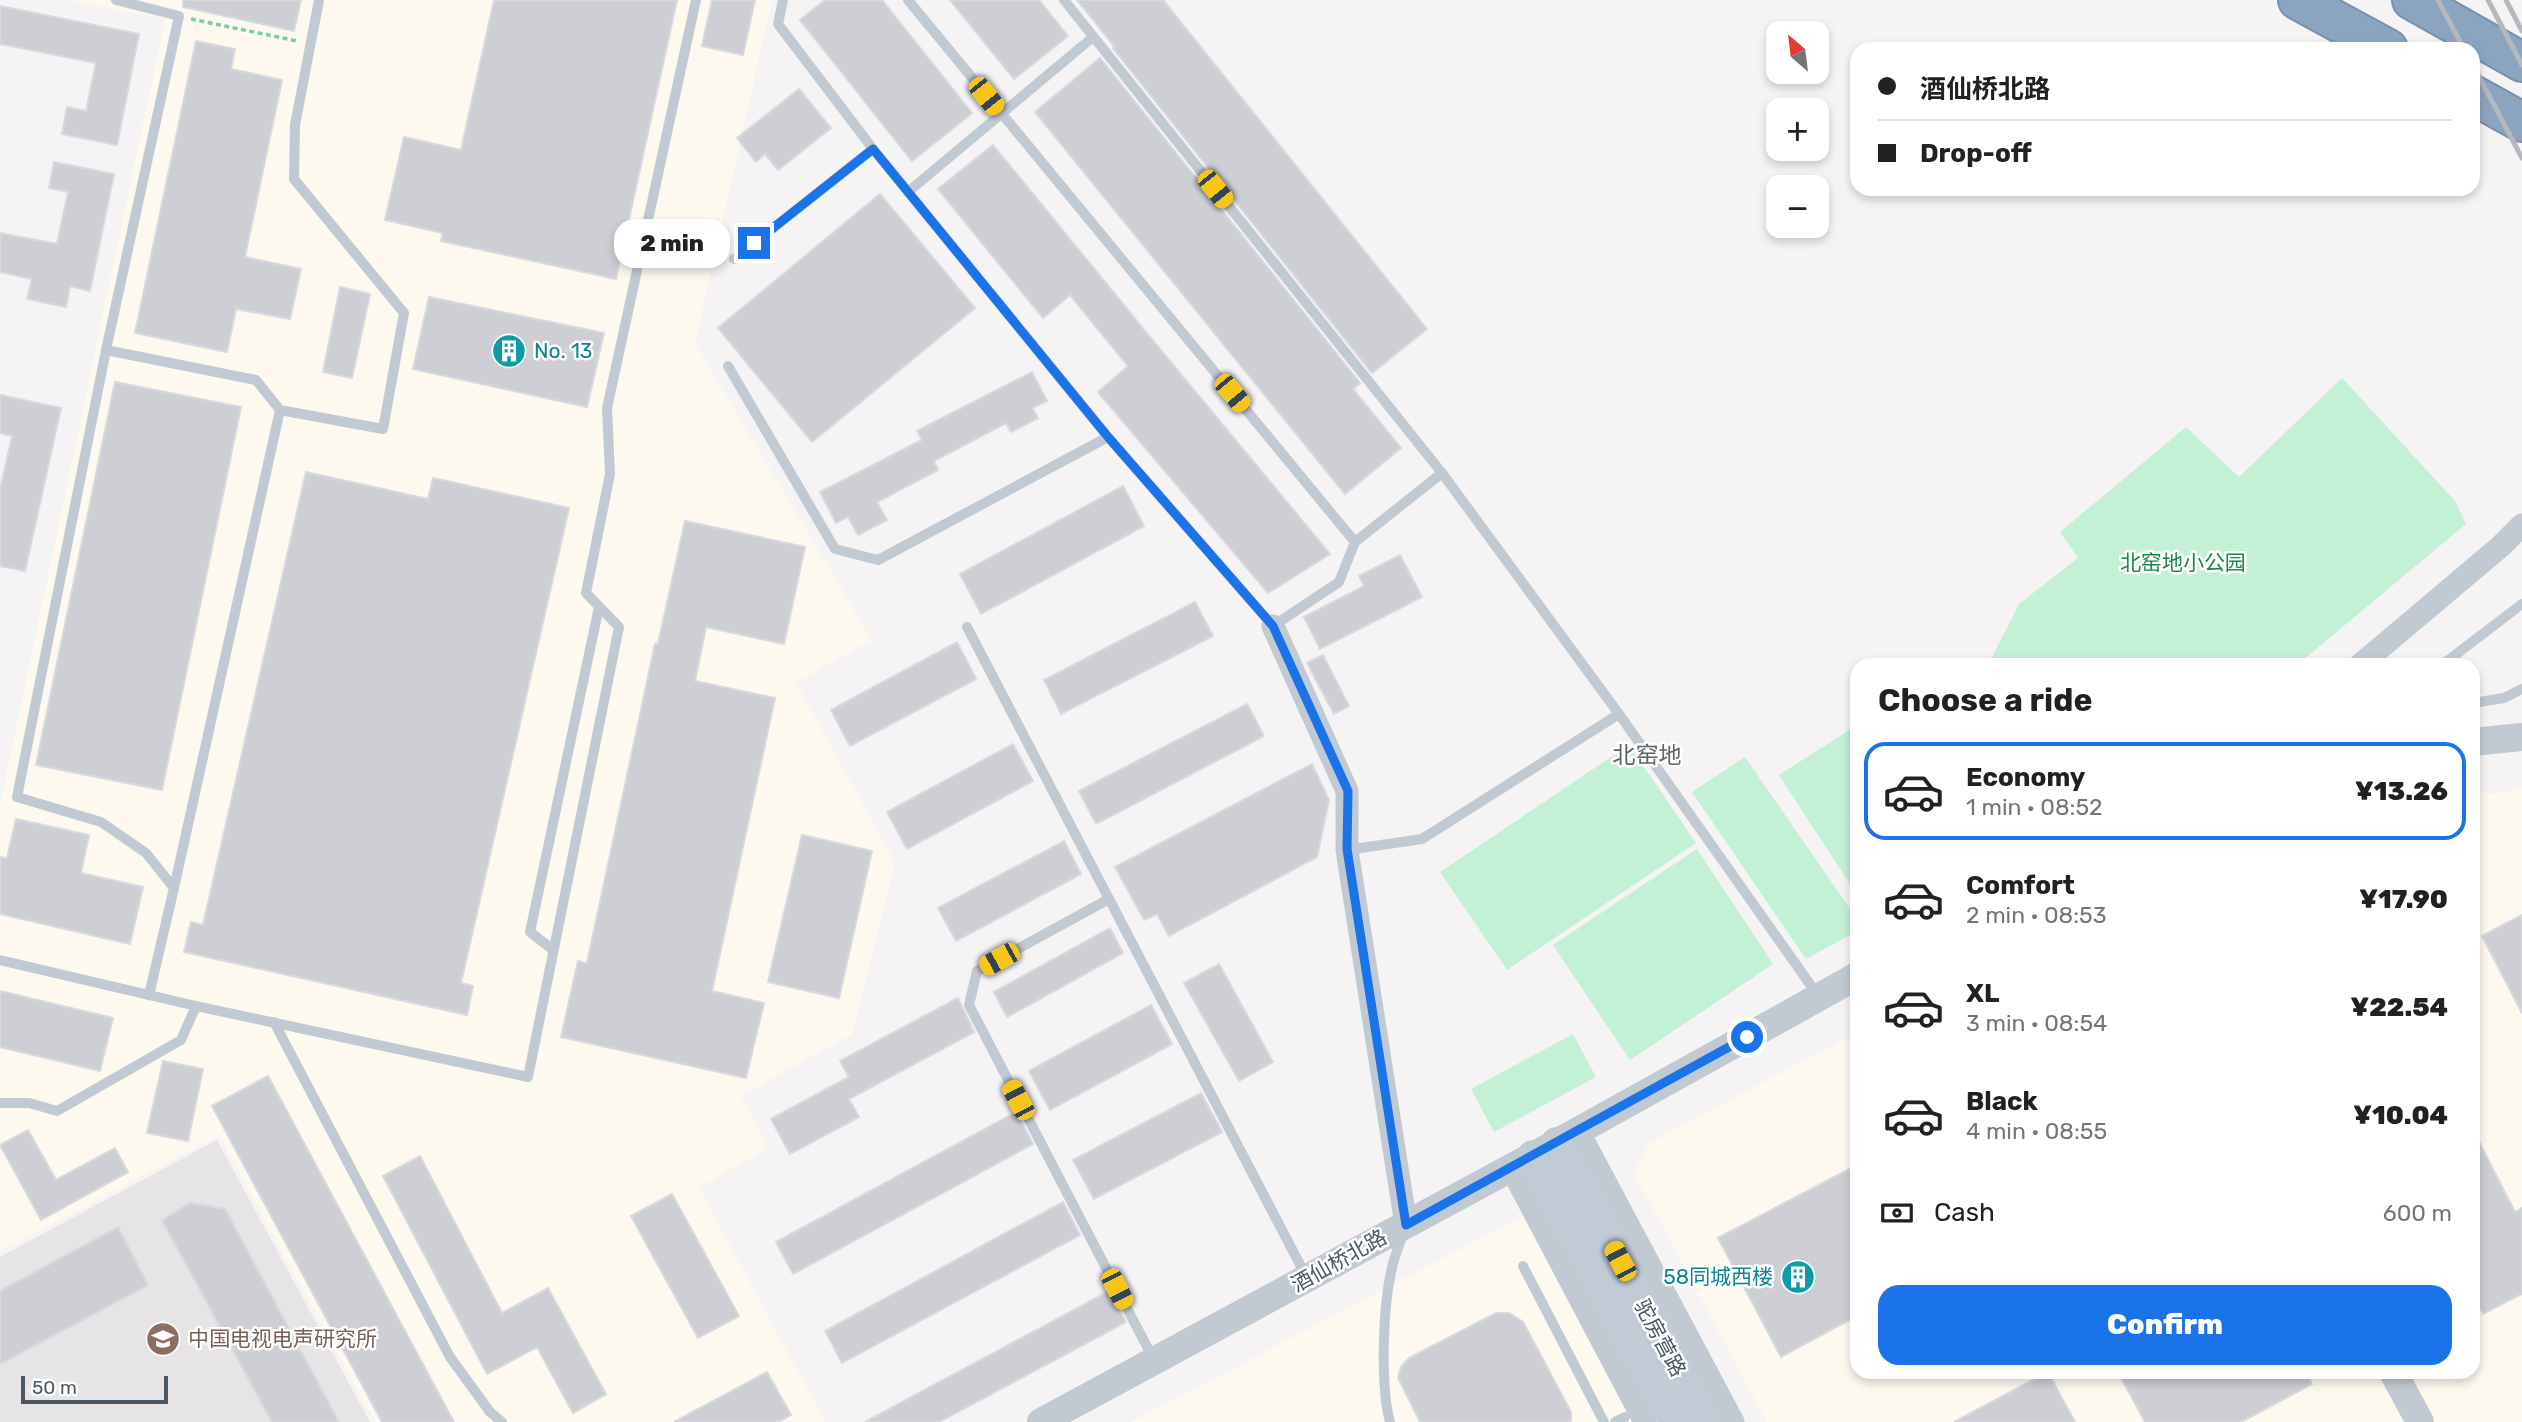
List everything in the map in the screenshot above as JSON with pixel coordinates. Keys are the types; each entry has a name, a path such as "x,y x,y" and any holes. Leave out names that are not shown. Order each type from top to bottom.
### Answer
{"highway":[{"path":"2298,0 2375,42"},
{"path":"2412,0 2522,61"},
{"path":"2480,99 2522,122"}],"main road":[{"name":"驼房营路","path":"1545,1150 1675,1422"},
{"name":"驼房营路","path":"1545,1150 1704,1422"}],"street":[{"path":"2368,658 2522,525"},
{"path":"1273,626 1348,791 1347,849 1406,1225"},
{"path":"2480,741 2522,737"},
{"name":"酒仙桥北路","path":"1041,1422 1545,1150 1850,980"},
{"path":"1545,1150 1628,1420"},
{"path":"1545,1150 1733,1422"},
{"path":"2397,1379 2420,1422"}],"lane":[{"path":"116,0 179,16 106,349 17,797 101,822 146,853 174,888"},
{"path":"106,349 256,380 281,410 383,429 404,313 294,179 295,125 319,0"},
{"path":"0,960 196,1006 528,1077 619,627 586,593 610,474 607,408 696,0"},
{"path":"783,0 778,24 873,149 1108,437 1273,626 1339,582 1355,542 1442,472"},
{"path":"908,0 1355,542"},
{"path":"1064,0 1442,472 1619,714 1819,997"},
{"path":"908,192 1093,37"},
{"path":"734,259 873,149"},
{"path":"728,366 835,549 878,560 1108,437"},
{"path":"149,995 281,410"},
{"path":"2451,658 2522,604"},
{"path":"553,950 530,932 599,607"},
{"path":"967,627 1307,1279"},
{"path":"2480,702 2504,698 2522,689"},
{"path":"1347,849 1422,839 1619,714"},
{"path":"1110,899 977,971 968,1005 1154,1360"},
{"path":"0,1104 29,1103 57,1111 181,1040 196,1006"},
{"path":"274,1022 450,1357 490,1412 502,1422"},
{"path":"1390,1422 1384,1402 1386,1321 1392,1269 1406,1225"},
{"path":"1522,1266 1604,1422"}],"path":[{"path":"179,16 310,44"}],"shaded area":[{"path":"68,0 772,0 695,344 872,640 796,683 895,862 852,1034 741,1096 768,1148 699,1188 825,1422 375,1422 219,1135 0,1252 0,804 165,19"},
{"path":"2522,788 2522,1422 1767,1422 1634,1173 1648,1144 1850,1036 1850,1379 2480,1379 2480,792 2493,794"},
{"name":"中国电视电声研究所","path":"217,1140 370,1422 0,1422 0,1257"},
{"path":"1527,1214 1638,1422 1131,1422"}],"green space":[{"name":"北窑地小公园","path":"2342,378 2455,501 2466,524 2305,658 1992,658 2019,604 2078,558 2060,532 2186,427 2239,477"},
{"path":"1850,729 1850,884 1779,775"},
{"path":"1629,745 1696,843 1507,970 1440,872"},
{"path":"1745,757 1850,909 1850,935 1806,959 1692,792"},
{"path":"1697,849 1773,964 1630,1060 1553,945"},
{"path":"1573,1034 1596,1077 1494,1132 1471,1089"}],"building":[{"path":"183,0 301,0 294,31 183,7"},
{"path":"494,0 677,0 616,279 441,241 443,233 385,220 404,137 461,150"},
{"path":"712,0 755,0 743,55 702,46"},
{"path":"825,0 882,0 972,113 912,161 800,20"},
{"path":"950,0 1039,0 1068,36 1014,79"},
{"path":"1077,0 1163,0 1427,329 1372,373"},
{"path":"0,6 139,34 117,145 62,134 67,107 86,111 96,63 0,44"},
{"path":"196,41 235,49 231,69 282,80 245,257 301,269 290,319 236,309 227,352 135,333"},
{"path":"1100,58 1360,383 1353,389 1401,448 1345,494 1035,112"},
{"path":"799,89 831,128 778,170 765,154 756,162 737,138"},
{"path":"993,145 1330,554 1268,593 1098,392 1128,366 1070,295 1043,318 938,189"},
{"path":"54,162 114,174 90,291 70,286 66,307 27,299 32,279 0,272 0,233 57,244 68,192 49,188"},
{"path":"880,194 975,308 812,442 718,328"},
{"path":"340,287 370,294 352,378 323,372"},
{"name":"No. 13","path":"429,297 604,333 587,407 413,369"},
{"path":"1032,372 1047,401 1032,408 1038,418 1011,432 1006,423 934,461 938,470 877,502 887,520 858,535 848,517 836,523 820,492 922,440 917,431"},
{"path":"115,382 241,407 162,790 36,765"},
{"path":"0,395 61,408 25,571 0,566 0,490 12,436 0,433"},
{"path":"306,472 428,499 433,478 569,508 461,983 473,986 467,1015 184,952 191,922 203,925"},
{"path":"1123,486 1144,526 981,614 960,574"},
{"path":"685,521 805,547 784,644 706,627 695,681 775,698 712,991 764,1003 746,1078 561,1037 578,961 587,963 655,644 658,644"},
{"path":"1400,555 1422,597 1320,649 1304,617 1364,586 1359,576"},
{"path":"1195,602 1213,636 1061,714 1044,680"},
{"path":"957,642 976,679 850,746 831,710"},
{"path":"1323,655 1349,706 1334,714 1307,663"},
{"path":"1247,704 1264,736 1096,824 1079,791"},
{"path":"1013,744 1033,781 907,849 887,812"},
{"path":"1312,764 1329,800 1317,857 1169,936 1157,914 1144,920 1115,867"},
{"path":"16,819 89,835 81,873 143,887 130,944 0,914 0,857 7,858"},
{"path":"802,835 872,851 839,998 768,982"},
{"path":"1064,841 1081,874 956,941 938,908"},
{"path":"2522,915 2522,1013 2482,936"},
{"path":"1110,928 1123,953 1007,1017 994,992"},
{"path":"1219,964 1273,1062 1239,1081 1184,983"},
{"path":"0,991 113,1018 100,1071 0,1047"},
{"path":"958,998 974,1032 849,1099 859,1117 790,1154 771,1119 849,1077 840,1061"},
{"path":"1151,1005 1172,1044 1050,1110 1029,1071"},
{"path":"163,1061 203,1069 188,1141 147,1133"},
{"path":"268,1076 454,1422 382,1422 212,1106"},
{"path":"1201,1093 1222,1132 1094,1199 1073,1160"},
{"path":"1016,1112 1033,1144 793,1274 776,1242"},
{"path":"28,1130 56,1180 115,1148 128,1172 41,1220 0,1145"},
{"path":"2480,1144 2515,1212 2522,1208 2522,1294 2483,1314 2480,1308"},
{"path":"420,1156 502,1313 548,1288 606,1394 573,1413 537,1347 487,1374 383,1176"},
{"name":"58同城西楼","path":"1850,1169 1850,1320 1781,1357 1718,1238"},
{"path":"672,1194 739,1316 698,1338 631,1216"},
{"path":"1063,1202 1080,1235 842,1363 825,1331"},
{"path":"190,1203 225,1209 339,1422 272,1422 162,1220"},
{"path":"118,1227 148,1285 0,1364 0,1291"},
{"path":"1109,1291 1126,1322 939,1422 865,1422"},
{"path":"1496,1313 1509,1313 1523,1322 1571,1412 1571,1422 1420,1422 1398,1378 1401,1367 1409,1358"},
{"path":"767,1372 791,1415 778,1422 674,1422"},
{"path":"2035,1379 2052,1379 2075,1422 1954,1422"},
{"path":"2122,1379 2309,1379 2312,1384 2241,1422 2145,1422"}],"railway":[{"path":"2438,0 2460,42"},
{"path":"2488,0 2522,65"},
{"path":"2506,0 2522,31"},
{"path":"2480,78 2522,158"}],"place":[{"name":"No. 13","path":"509,351"},
{"name":"58同城西楼","path":"1798,1277"},
{"name":"中国电视电声研究所","path":"163,1339"}],"district":[{"name":"北窑地","path":"1647,755"}],"route":[{"path":"754,243 873,149 1108,437 1273,626 1348,791 1347,849 1406,1225 1747,1037"}]}
